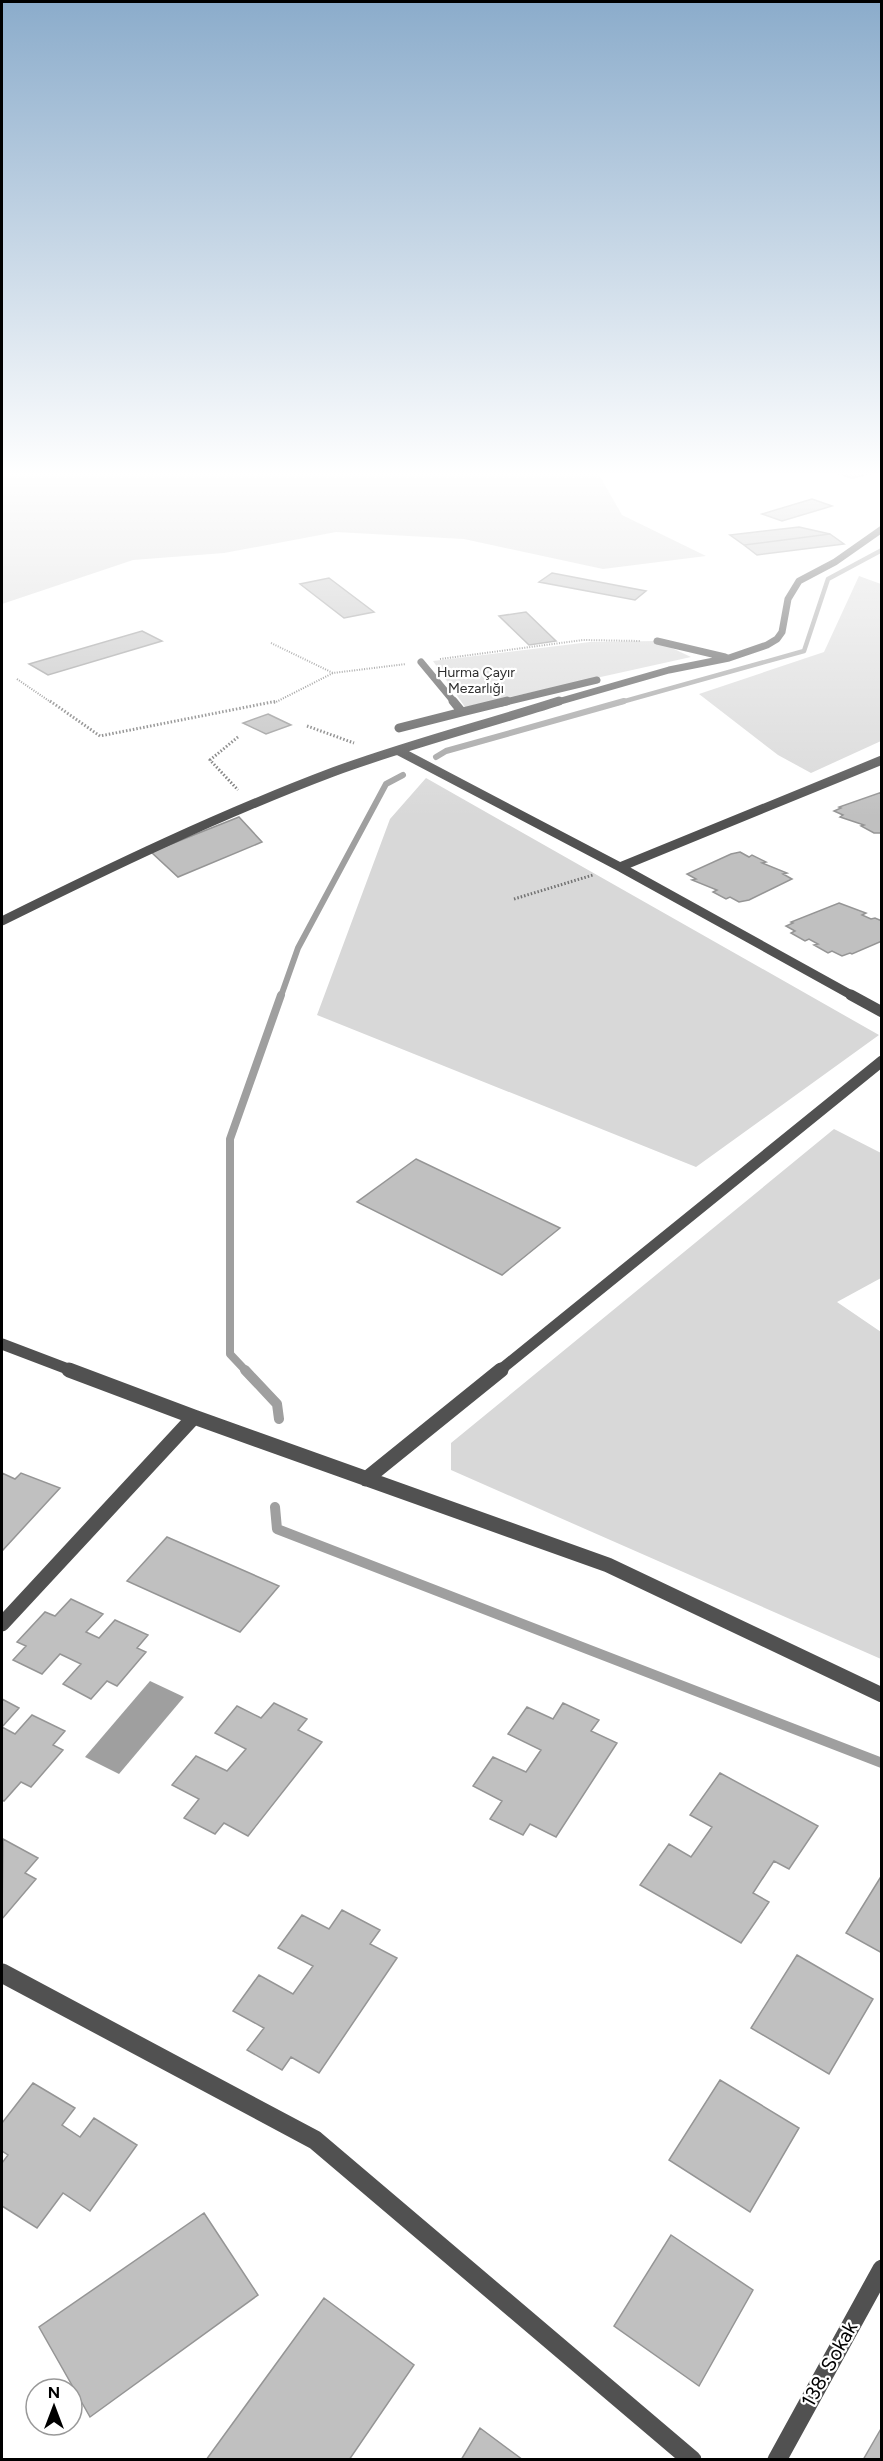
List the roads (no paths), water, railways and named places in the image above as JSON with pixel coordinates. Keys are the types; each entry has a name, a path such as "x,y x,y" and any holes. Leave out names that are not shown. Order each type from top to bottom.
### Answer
{"street":[{"path":"2,921 137,854 251,804 336,771 477,726 669,670 729,658 767,645 777,639 782,632 788,599 795,588"},
{"path":"657,641 729,658"},
{"path":"421,662 462,712 477,726"},
{"path":"399,728 597,680"},
{"path":"399,751 620,867 882,1012"},
{"path":"620,867 882,760"},
{"path":"366,1479 882,1060"},
{"path":"2,1344 194,1417 608,1564 882,1695"},
{"path":"2,1624 194,1417"},
{"path":"2,1973 315,2140 693,2460"},
{"name":"138. Sokak","path":"777,2460 882,2269"}],"waterway":[{"path":"618,703 804,651 825,588"},
{"path":"436,757 446,751 624,701"},
{"path":"281,996 298,948 386,784 403,775"},
{"path":"246,1371 230,1354 230,1139 281,995"},
{"path":"245,1370 277,1404 279,1419"},
{"path":"275,1507 277,1529 882,1763"}],"park label":[{"name":"Hurma Çayır Mezarlığı","path":"476,680"}]}
